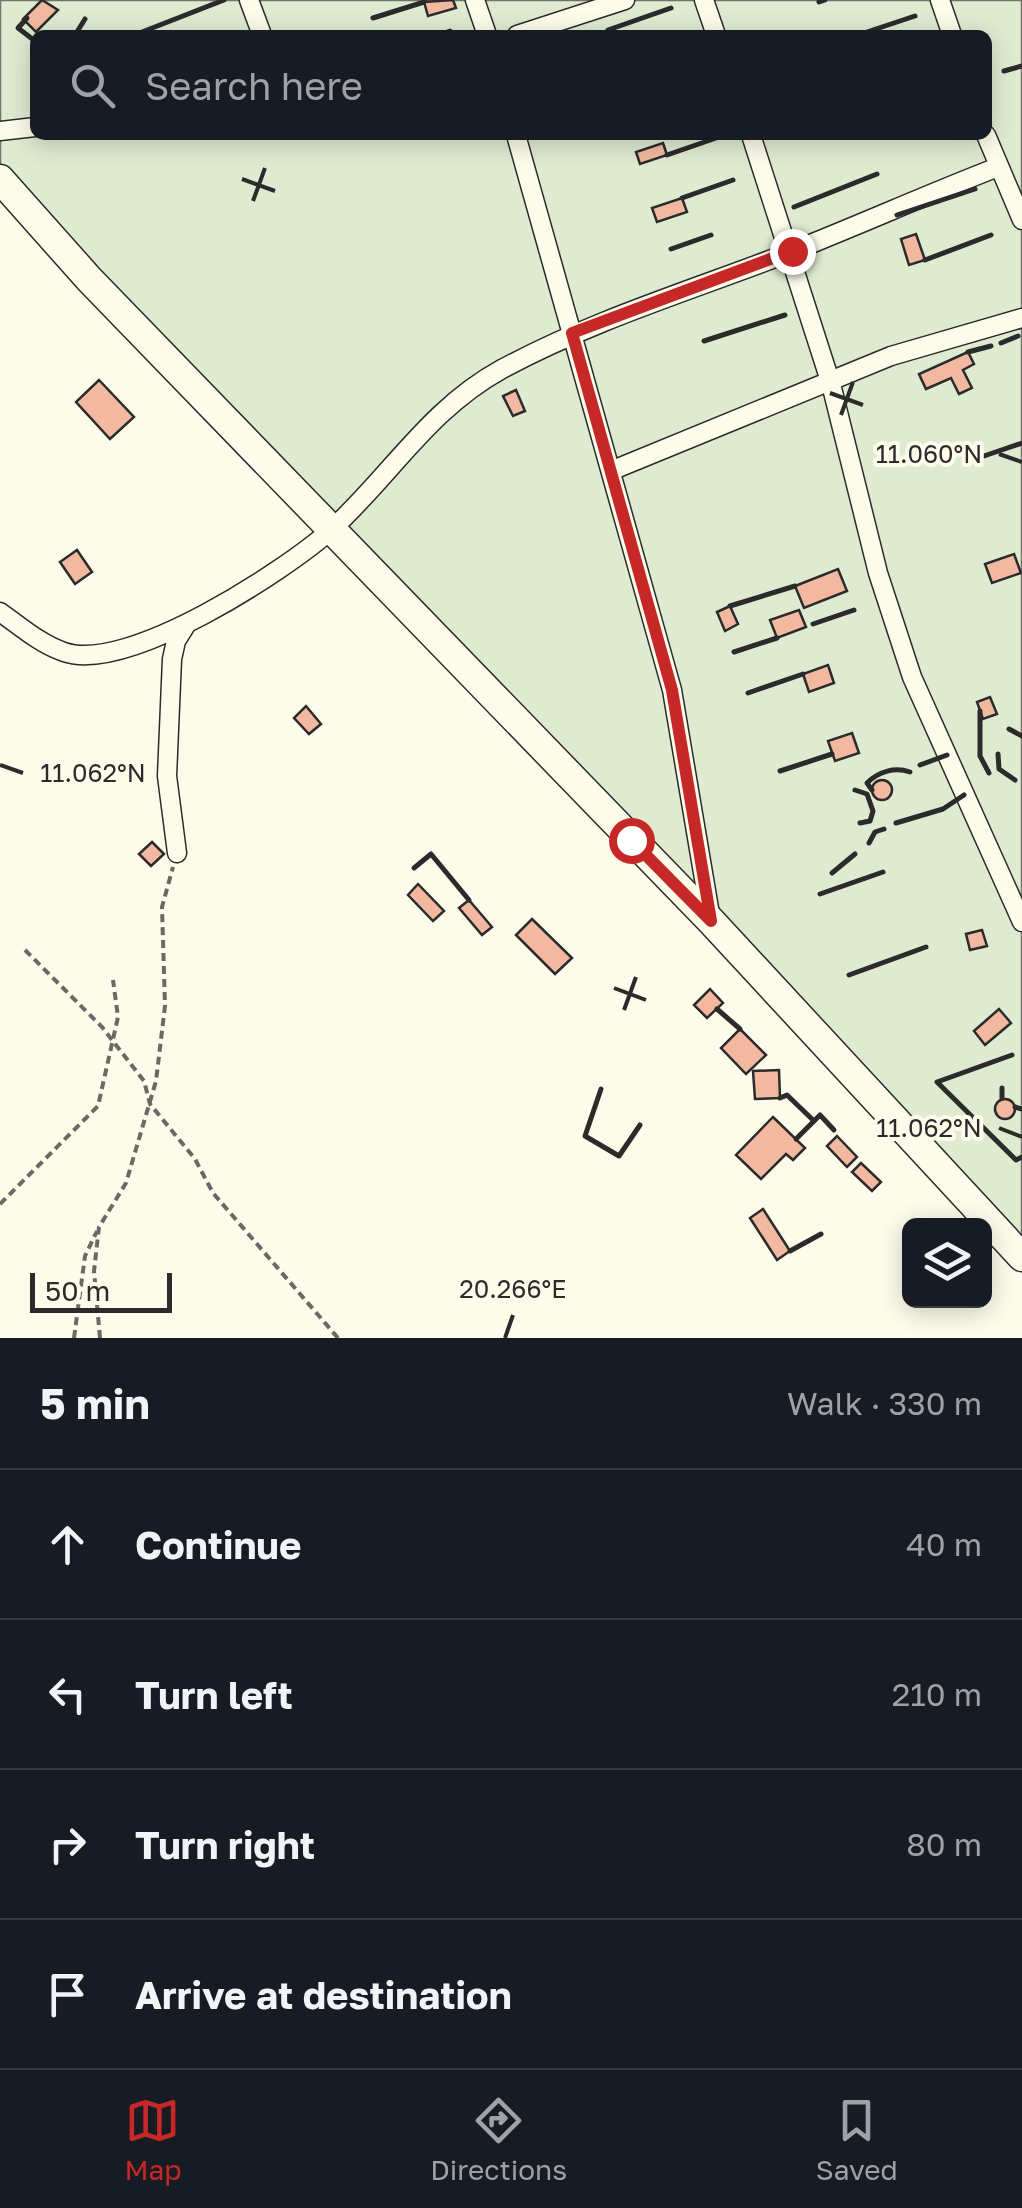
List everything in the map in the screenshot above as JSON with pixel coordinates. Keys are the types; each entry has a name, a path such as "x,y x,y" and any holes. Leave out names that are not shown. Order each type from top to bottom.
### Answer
{"main road":[{"path":"0,179 89,279 711,921 1022,1257"}],"street":[{"path":"248,0 260,30"},
{"path":"475,0 485,30"},
{"path":"532,30 624,0"},
{"path":"704,0 714,30"},
{"path":"940,0 950,30"},
{"path":"0,131 30,128"},
{"path":"517,140 672,690 711,921"},
{"path":"753,140 792,251 831,384 878,573 912,677 1022,922"},
{"path":"988,140 1022,220"},
{"path":"0,612 66,653 92,655 186,625 258,584 332,528 419,430 460,396 572,333 792,251 998,167"},
{"path":"613,470 912,349 1022,318"},
{"path":"177,853 167,776 172,660 176,641 186,625"}],"path":[{"path":"74,1338 85,1256 126,1183 150,1104 165,1006 162,907 177,853"},
{"path":"25,950 112,1042 144,1082 150,1104 195,1159 213,1192 338,1338"},
{"path":"0,1204 98,1106 118,1017 113,980"},
{"path":"99,1227 94,1271 100,1338"}],"green space":[{"path":"0,0 1022,0 1022,1257 992,1225 992,1218 985,1218 0,179"}],"building":[{"path":"42,0 58,10 38,30 23,19"},
{"path":"453,0 456,8 428,16 424,2"},
{"path":"663,143 667,155 640,164 636,152"},
{"path":"682,198 687,212 657,222 652,208"},
{"path":"916,234 925,260 909,265 901,239"},
{"path":"968,352 974,364 963,370 972,388 959,394 951,378 926,389 919,374"},
{"path":"99,380 134,417 110,439 76,402"},
{"path":"516,390 525,411 513,416 503,396"},
{"path":"77,550 92,572 75,584 60,562"},
{"path":"1014,554 1021,573 992,583 985,564"},
{"path":"838,569 847,591 804,608 795,586"},
{"path":"730,606 738,624 725,631 717,612"},
{"path":"799,610 806,627 777,638 770,620"},
{"path":"828,665 834,683 809,692 803,674"},
{"path":"990,697 997,714 983,719 977,702"},
{"path":"306,706 321,724 309,734 294,718"},
{"path":"852,733 859,753 835,761 828,741"},
{"path":"882,780 892,790 882,800 872,790"},
{"path":"152,842 164,854 151,866 139,854"},
{"path":"418,884 444,911 433,921 408,895"},
{"path":"469,900 492,927 482,935 459,908"},
{"path":"532,919 572,958 555,974 516,935"},
{"path":"982,930 987,946 970,950 966,934"},
{"path":"710,989 723,1003 707,1018 694,1005"},
{"path":"999,1009 1011,1023 985,1045 974,1031"},
{"path":"740,1029 766,1055 746,1074 721,1048"},
{"path":"779,1070 780,1098 755,1099 753,1071"},
{"path":"1001,1099 1009,1099 1015,1109 1009,1119 1001,1119 995,1113 995,1105"},
{"path":"773,1117 805,1148 793,1160 786,1154 761,1179 736,1155"},
{"path":"837,1136 857,1157 847,1167 827,1146"},
{"path":"861,1163 881,1182 872,1191 852,1172"},
{"path":"763,1209 790,1251 777,1260 750,1218"}],"wall":[{"path":"147,30 224,0"},
{"path":"819,2 825,0"},
{"path":"373,18 424,2"},
{"path":"608,30 671,8"},
{"path":"873,30 915,16"},
{"path":"27,18 18,28 30,37"},
{"path":"78,30 85,19"},
{"path":"1004,71 1022,66"},
{"path":"667,155 710,140"},
{"path":"794,207 877,174"},
{"path":"682,198 733,180"},
{"path":"897,215 975,189"},
{"path":"671,249 711,235"},
{"path":"925,260 991,235"},
{"path":"704,341 785,315"},
{"path":"1001,343 1018,336"},
{"path":"968,352 991,346"},
{"path":"984,456 1022,443"},
{"path":"730,606 795,586"},
{"path":"813,624 854,610"},
{"path":"734,652 777,638"},
{"path":"748,693 803,674"},
{"path":"980,711 980,756 989,773"},
{"path":"1009,729 1022,736"},
{"path":"780,771 832,754"},
{"path":"998,754 999,769 1015,780"},
{"path":"920,765 947,755"},
{"path":"872,790 867,783 882,773 910,772"},
{"path":"855,790 867,794 873,811 870,821 860,823"},
{"path":"896,823 943,809 964,795"},
{"path":"869,843 875,832 884,829"},
{"path":"414,868 431,854 469,900"},
{"path":"832,873 855,854"},
{"path":"820,894 883,872"},
{"path":"849,975 926,947"},
{"path":"717,1009 740,1029"},
{"path":"1012,1055 937,1082 1016,1160 1022,1157"},
{"path":"1002,1088 1002,1098"},
{"path":"601,1089 585,1136 619,1156 640,1125"},
{"path":"780,1098 787,1095 814,1121"},
{"path":"1015,1107 1022,1109"},
{"path":"796,1139 820,1115 834,1130"},
{"path":"790,1251 821,1234"}],"route":[{"path":"631,840 711,921 672,690 572,333 792,251"}]}
